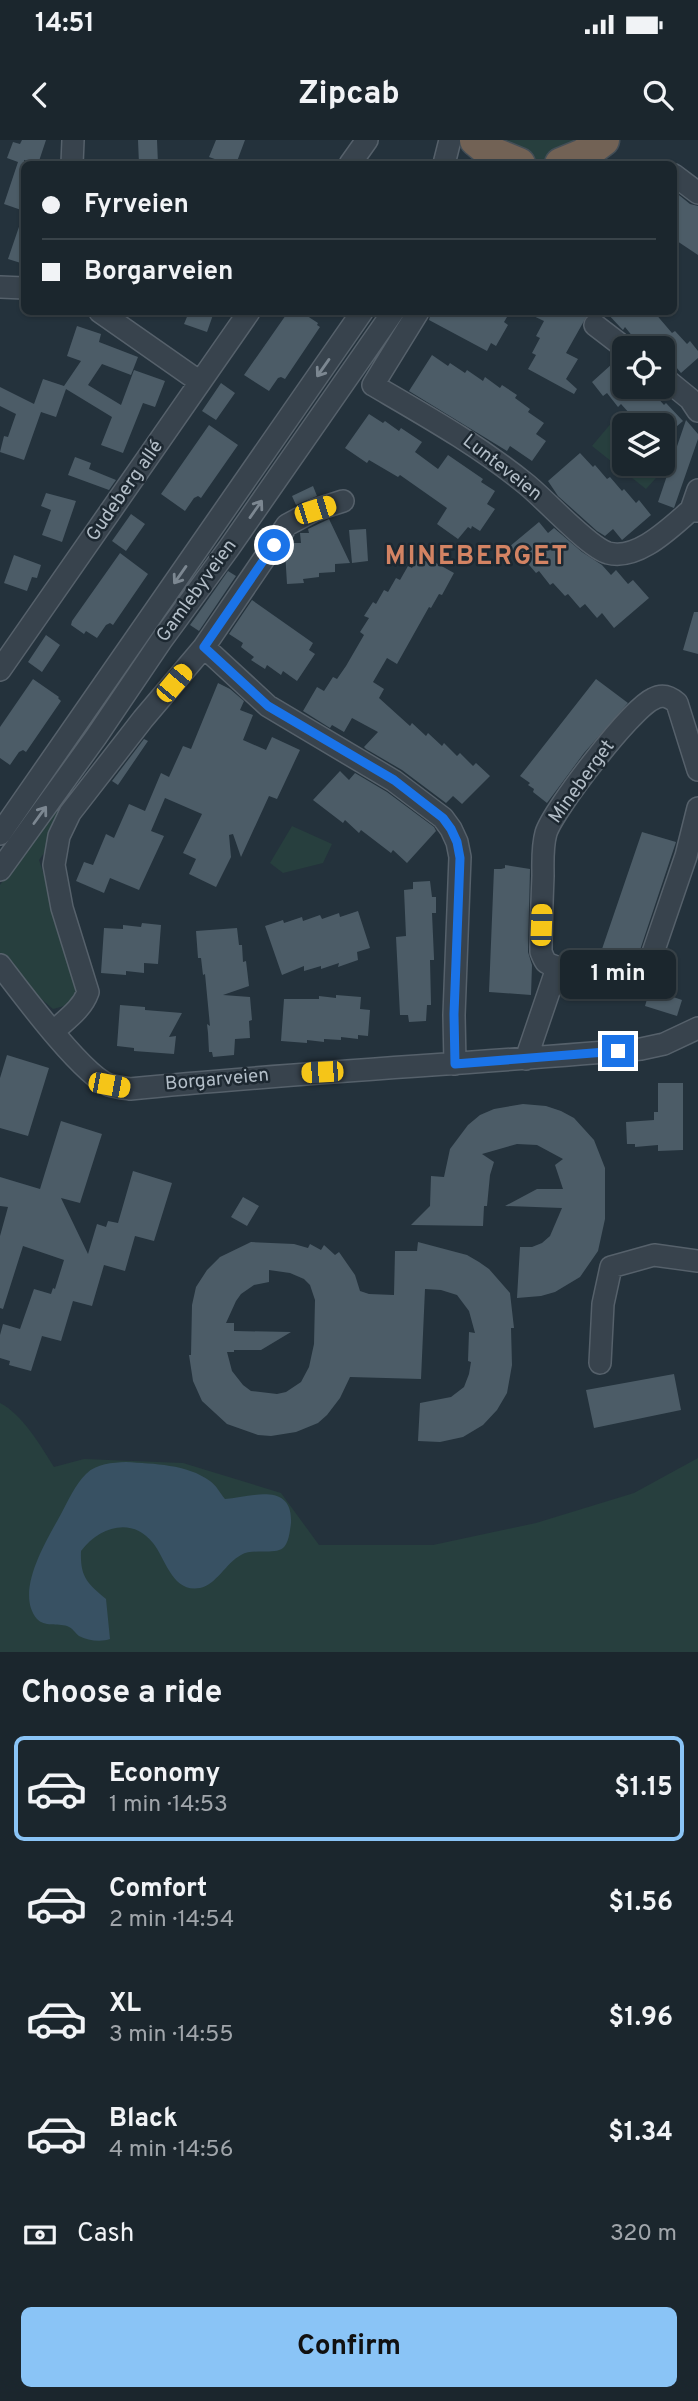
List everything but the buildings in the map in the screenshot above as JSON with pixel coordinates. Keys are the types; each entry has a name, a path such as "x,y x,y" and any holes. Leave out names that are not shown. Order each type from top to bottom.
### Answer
{"highway":[{"path":"476,140 492,153 512,161"},
{"path":"568,161 583,155 603,140"}],"street":[{"path":"72,161 73,140"},
{"path":"352,161 367,140"},
{"path":"445,161 450,140"},
{"path":"677,177 698,193"},
{"path":"0,287 21,288"},
{"path":"104,315 200,382"},
{"name":"Gudeberg allé","path":"0,670 247,315"},
{"name":"Gamlebyveien","path":"0,834 360,315"},
{"name":"Gamlebyveien","path":"0,870 391,315"},
{"name":"Lunteveien","path":"416,315 373,386 459,434 527,484 584,536 607,553 624,554 651,543 696,503"},
{"path":"594,326 612,339"},
{"path":"675,387 690,399 698,411"},
{"path":"54,1031 78,1010 88,992 62,908 54,865 58,836 70,813 143,719 204,647 287,526 315,510 343,501"},
{"path":"204,647 268,706 394,780 443,818 451,829 460,858 454,1014 455,1064"},
{"name":"Mineberget","path":"557,968 547,963 541,952 544,846 551,821 569,795 632,716 656,697 668,696 677,703 698,770"},
{"path":"526,1059 557,968 617,981 635,983 642,979 686,856 698,808"},
{"name":"Borgarveien","path":"0,965 22,995 92,1074 109,1085 130,1089 269,1075 641,1049 664,1044 698,1028"},
{"name":"Borgarveien","path":"0,982 22,995"},
{"path":"600,1363 603,1304 611,1267 654,1255 698,1261"}],"green space":[{"path":"487,140 590,140 554,159 528,160"},
{"path":"612,422 612,462 592,446"},
{"path":"630,476 658,476 646,489"},
{"path":"57,807 66,813 60,831 39,860 78,978 79,993 68,1005 53,1009 0,963 0,885"},
{"path":"292,826 332,844 323,863 283,873 270,863"},
{"path":"0,1403 23,1423 54,1467 84,1459 183,1463 281,1493 319,1545 433,1545 536,1523 634,1493 698,1458 698,1652 0,1652"}],"water":[{"path":"126,1462 191,1471 212,1483 225,1499 257,1495 278,1496 290,1510 290,1533 283,1548 241,1555 211,1583 200,1588 190,1588 176,1580 158,1550 145,1535 126,1527 106,1531 81,1551 86,1579 106,1599 110,1639 91,1640 79,1636 67,1626 47,1624 37,1619 31,1608 31,1581 48,1538 82,1478 90,1470 100,1466"}],"district":[{"name":"MINEBERGET","path":"477,557"}],"route":[{"path":"274,545 204,647 268,706 394,780 443,818 451,829 460,858 454,1014 455,1064 618,1051"}]}
